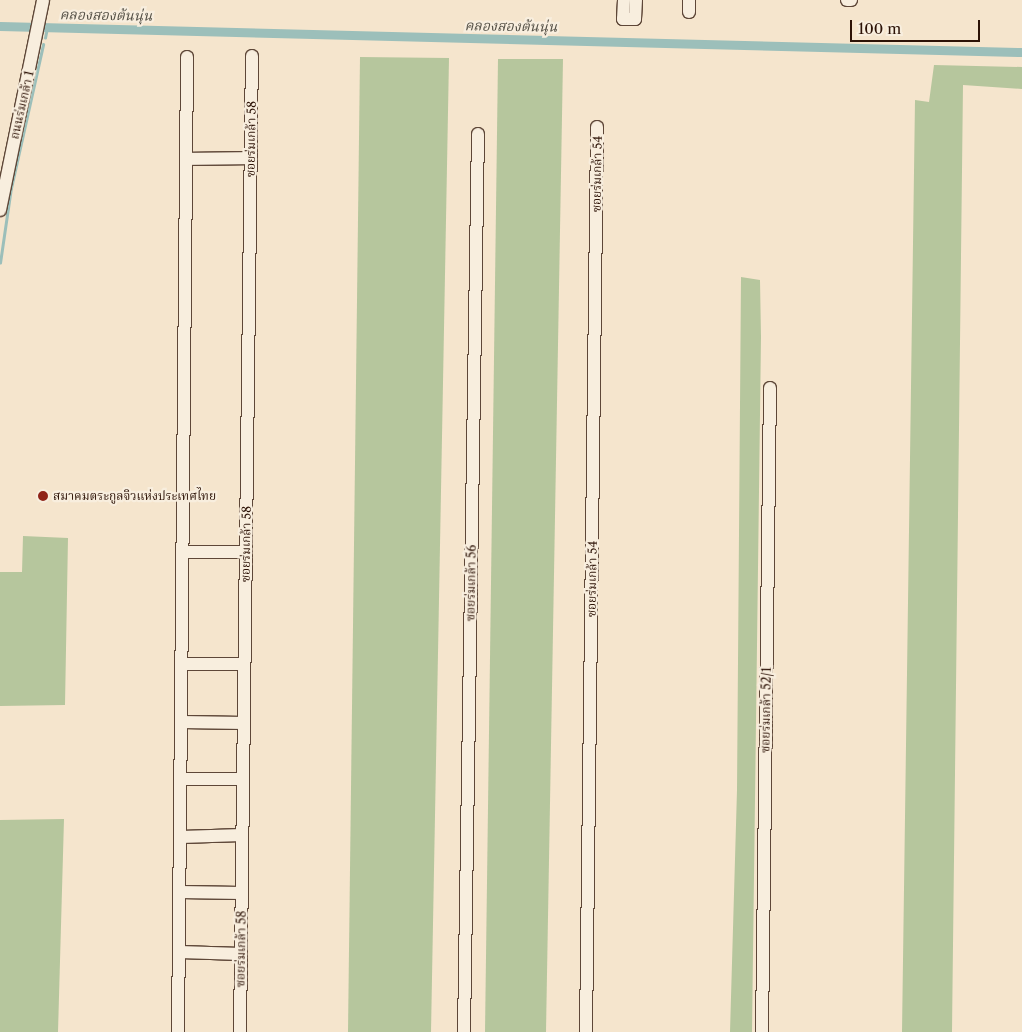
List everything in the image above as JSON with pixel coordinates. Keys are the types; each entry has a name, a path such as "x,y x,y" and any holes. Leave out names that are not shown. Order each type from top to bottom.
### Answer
{"street":[{"name":"ถนนร่มเกล้า 1","path":"0,210 37,42 43,0"},
{"path":"624,0 623,19 635,19 636,0"},
{"path":"178,1032 187,56"},
{"name":"ซอยร่มเกล้า 58","path":"240,1032 252,56"},
{"name":"ซอยร่มเกล้า 54","path":"586,1032 597,126"},
{"name":"ซอยร่มเกล้า 56","path":"464,1032 478,134"},
{"path":"186,159 251,158"},
{"name":"ซอยร่มเกล้า 52/1","path":"762,1032 770,388"},
{"path":"183,552 246,552"},
{"path":"182,664 244,664"},
{"path":"182,722 244,723"},
{"path":"181,779 243,779"},
{"path":"181,836 242,835"},
{"path":"180,892 242,893"},
{"path":"180,952 241,954"}],"green space":[{"path":"360,57 449,58 431,1032 348,1032"},
{"path":"498,59 563,59 546,1032 485,1032"},
{"path":"934,65 1022,67 1022,89 963,85 952,1032 902,1032 915,100 929,102"},
{"path":"741,277 760,280 761,337 752,1032 730,1032 737,790"},
{"path":"23,536 68,538 65,705 0,706 0,572 22,572"},
{"path":"64,819 58,1032 0,1032 0,820"}],"waterway":[{"name":"คลองสองต้นนุ่น","path":"0,26 1022,52"},
{"path":"45,38 47,28"},
{"path":"0,263 11,188 43,45"}],"place":[{"name":"สมาคมตระกูลจิวแห่งประเทศไทย","path":"43,496"}]}
